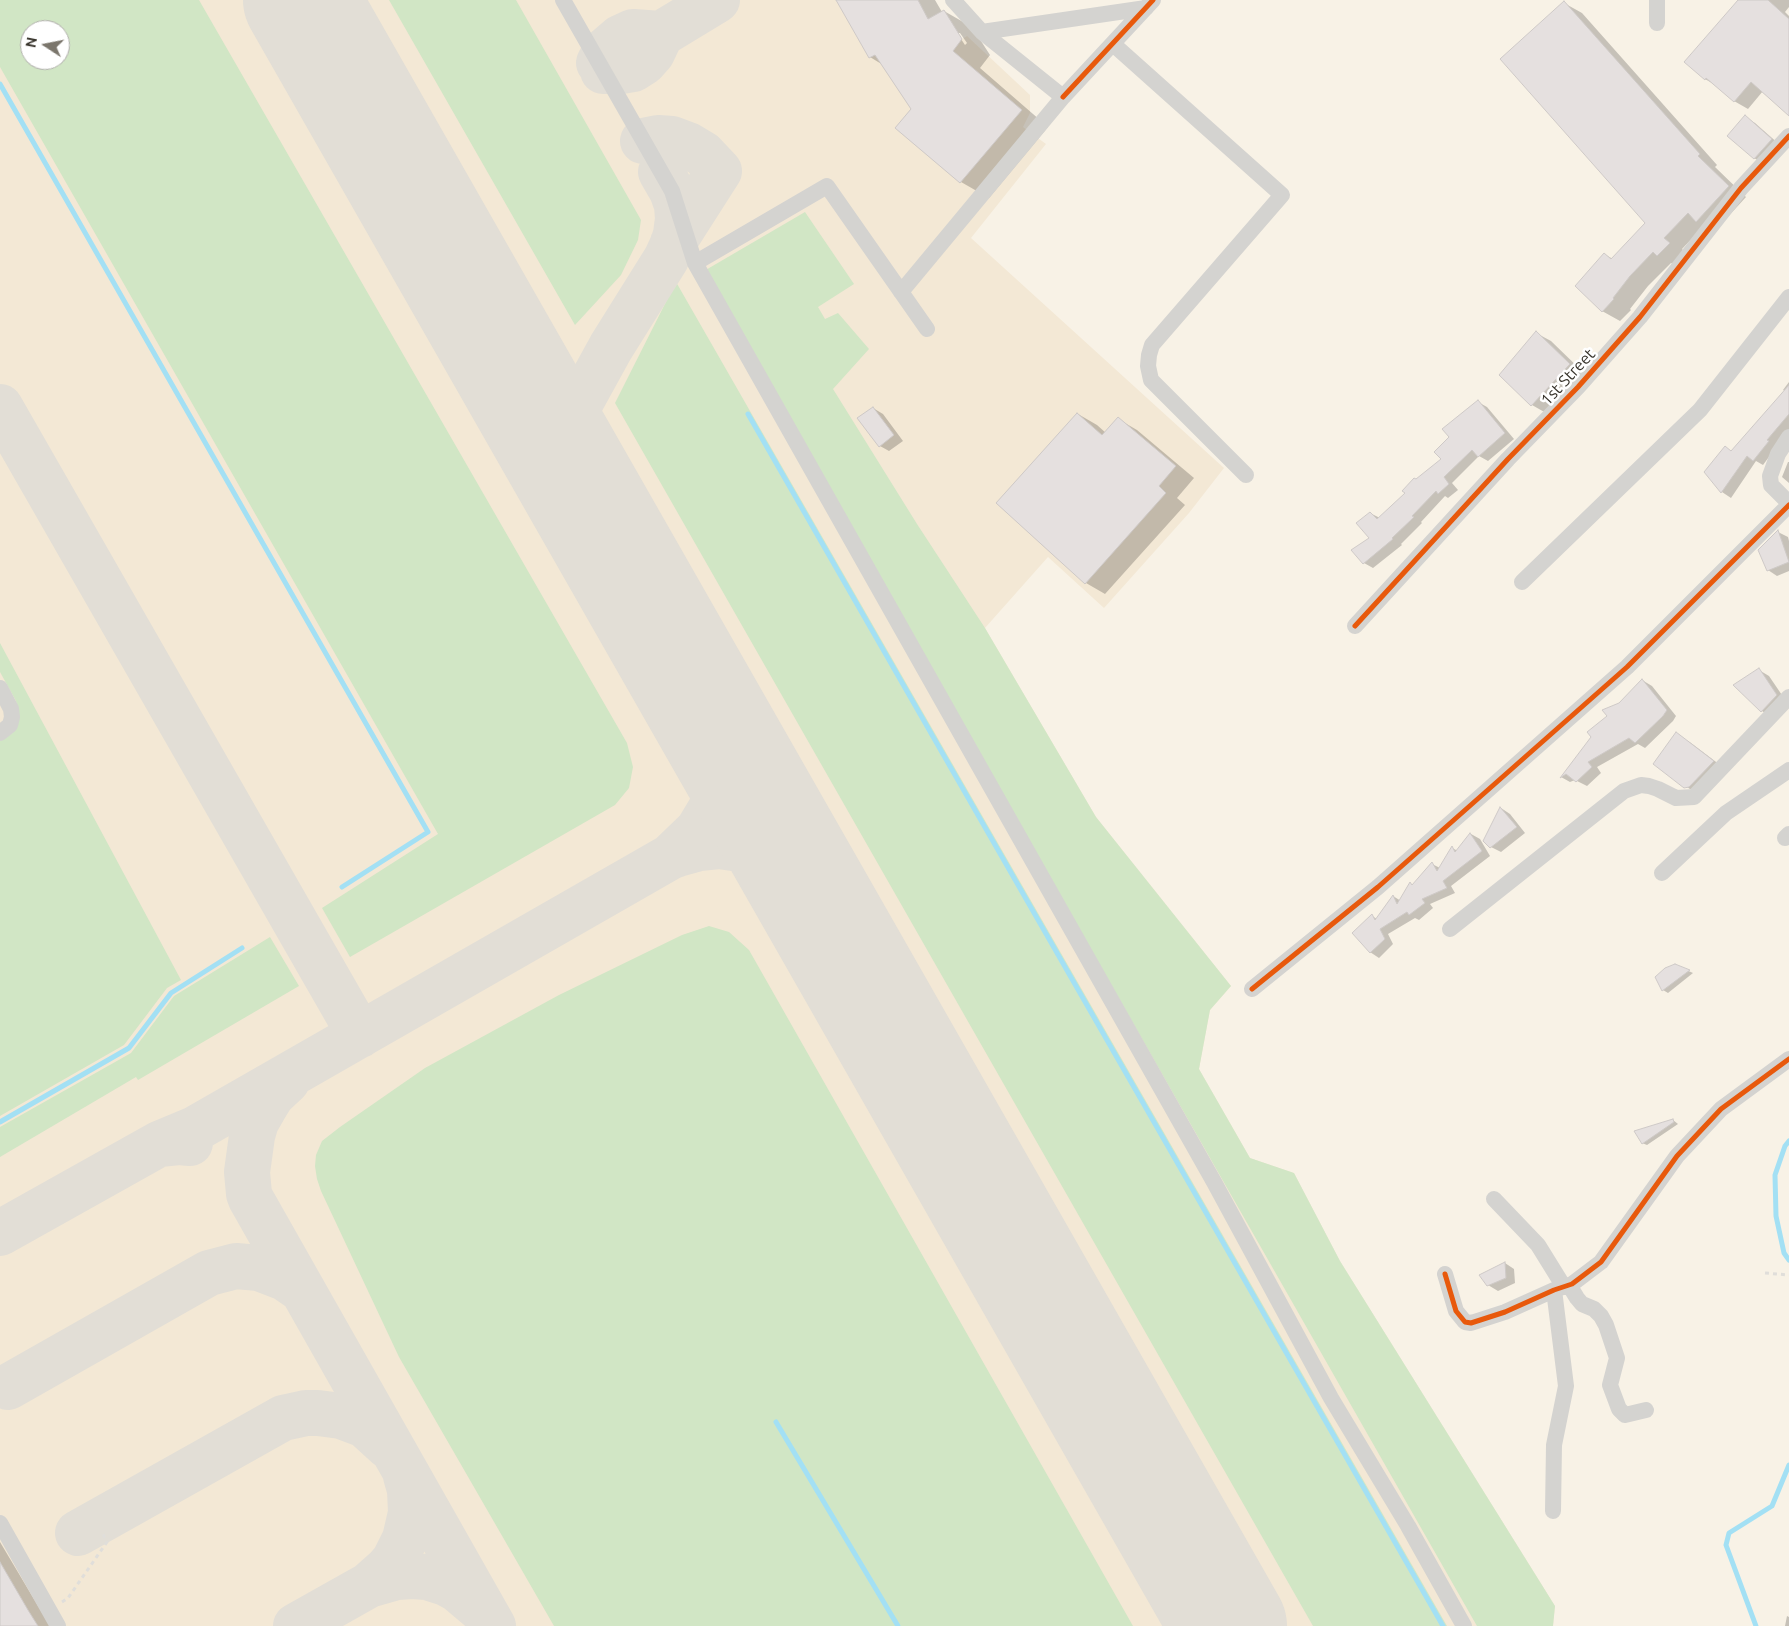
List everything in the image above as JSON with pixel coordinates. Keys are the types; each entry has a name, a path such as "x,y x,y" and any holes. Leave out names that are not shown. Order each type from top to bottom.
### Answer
{"street":[{"path":"563,0 672,191 695,263 1214,1182 1332,1398 1408,1526 1464,1626"},
{"path":"953,0 982,32 1063,98"},
{"path":"1657,0 1657,23"},
{"path":"901,292 1063,98 1150,4"},
{"path":"982,32 1150,4"},
{"path":"1113,44 1282,195 1152,346 1149,355 1148,366 1151,380 1246,475"},
{"name":"1st Street","path":"1355,626 1508,459 1578,387 1640,317 1741,188 1789,136"},
{"path":"695,263 827,186 927,329"},
{"path":"1522,582 1700,410 1789,297"},
{"path":"1252,989 1378,887 1627,667 1789,504 1771,485 1770,476 1773,465 1789,437"},
{"path":"0,688 12,709 10,725 0,734"},
{"path":"1450,929 1624,791 1641,786 1649,786 1658,788 1676,798 1694,797 1789,697"},
{"path":"1662,873 1726,813 1789,770"},
{"path":"1445,1274 1456,1311 1465,1322 1471,1323 1504,1312 1562,1287 1589,1272 1601,1262 1677,1156 1721,1109 1789,1058"},
{"path":"1494,1199 1538,1245 1562,1287 1582,1304 1594,1309 1601,1316 1617,1358 1610,1385 1619,1409 1625,1415 1646,1410"},
{"path":"1552,1510 1554,1446 1566,1386 1562,1287"},
{"path":"0,1523 58,1626"}],"path":[{"path":"1765,1273 1789,1275"},
{"path":"68,1598 107,1542 103,1534"}],"shaded area":[{"path":"0,0 918,0 928,19 944,10 962,39 967,36 1030,95 1030,113 1023,127 1046,144 971,238 1224,468 1189,513 1104,608 1048,557 985,628 1096,817 1231,986 1210,1010 1199,1069 1250,1158 1294,1173 1340,1261 1555,1606 1553,1626 0,1626"}],"green space":[{"path":"0,0 199,0 627,743 633,767 629,788 615,805 350,957 322,908 438,834 0,67"},
{"path":"389,0 516,0 641,220 638,240 621,275 575,325"},
{"path":"805,212 854,284 818,307 825,319 838,313 869,349 833,389 917,524 985,628 1096,817 1231,986 1210,1010 1199,1069 1250,1158 1294,1173 1340,1261 1555,1606 1553,1626 1477,1626 704,271"},
{"path":"676,282 1447,1626 1313,1626 615,403"},
{"path":"0,643 181,980 167,988 124,1045 0,1116 0,739 19,716 16,701 0,672"},
{"path":"709,926 729,932 749,950 1133,1626 554,1626 399,1357 321,1191 315,1166 316,1155 322,1141 425,1068 559,995 682,935"},
{"path":"270,937 299,986 138,1080 136,1077 0,1157 0,1127 131,1053 174,996"}],"building":[{"path":"836,0 918,0 928,19 944,10 962,39 953,51 1022,110 960,183 895,128 911,109 875,55 869,58"},
{"path":"1738,0 1768,0 1789,19 1789,116 1751,82 1734,102 1684,62"},
{"path":"1564,1 1700,154 1698,156 1729,186 1696,222 1688,213 1664,238 1670,243 1657,256 1653,252 1630,276 1602,312 1575,286 1604,253 1611,259 1645,223 1500,59"},
{"path":"1745,115 1772,139 1754,159 1727,136"},
{"path":"1536,331 1570,364 1531,406 1499,375"},
{"path":"1789,385 1789,414 1767,440 1769,441 1753,461 1747,456 1721,493 1704,472 1725,446 1731,451"},
{"path":"1478,400 1505,433 1478,457 1472,450 1444,477 1449,484 1438,494 1436,491 1393,539 1363,564 1351,550 1369,538 1356,523 1370,512 1377,519 1405,493 1402,491 1414,478 1416,479 1441,459 1434,452 1449,437 1442,429"},
{"path":"873,407 894,435 879,447 857,418"},
{"path":"1077,413 1102,435 1118,417 1176,466 1159,486 1166,493 1085,584 996,503"},
{"path":"1778,530 1789,562 1767,571 1758,550"},
{"path":"1759,668 1777,695 1761,712 1733,685"},
{"path":"1642,679 1667,710 1663,716 1635,743 1629,738 1588,762 1592,767 1576,782 1566,774 1560,778 1591,737 1587,732 1607,716 1602,710 1619,703"},
{"path":"1676,732 1714,761 1689,787 1684,788 1653,764"},
{"path":"1500,807 1517,827 1490,848 1483,841"},
{"path":"1470,833 1482,851 1443,881 1447,888 1422,899 1425,903 1409,915 1407,912 1380,929 1385,939 1370,953 1352,933 1372,914 1375,920 1393,895 1397,904 1410,882 1412,885 1432,862 1437,871 1452,846 1455,852"},
{"path":"1675,964 1690,970 1662,991 1655,977 1665,968"},
{"path":"1673,1119 1674,1122 1642,1144 1634,1131"},
{"path":"1505,1262 1506,1278 1487,1286 1479,1275"},
{"path":"0,1562 28,1610 38,1626 0,1626"}],"waterway":[{"path":"0,84 428,832 342,887"},
{"path":"748,414 1443,1626"},
{"path":"0,1122 129,1048 171,993 242,948"},
{"path":"1789,1141 1785,1146 1775,1175 1776,1216 1784,1253 1789,1260"},
{"path":"776,1422 898,1626"},
{"path":"1756,1626 1726,1545 1729,1533 1772,1506 1789,1465"}],"taxiway":[{"path":"603,71 633,69 644,62 652,53 661,34 717,0"},
{"path":"599,63 606,50 620,38 633,32 661,34"},
{"path":"643,141 658,138 672,139 688,145 703,154 719,171 673,243"},
{"path":"556,447 611,347 666,259 673,244 678,219 677,205 672,191 661,172"},
{"path":"0,407 360,1035"},
{"path":"670,857 698,830 713,805 721,767 718,730"},
{"path":"159,1144 195,1129 670,857 699,848 719,846 740,849 760,855 780,865 811,894"},
{"path":"287,1081 272,1095 256,1122 247,1172 249,1194 493,1626"},
{"path":"0,1233 159,1144 190,1143"},
{"path":"8,1387 209,1273 236,1266 259,1268 285,1278 301,1289"},
{"path":"78,1533 283,1418 306,1413 341,1416 365,1425 388,1446"},
{"path":"369,1585 394,1561 405,1539 411,1513 410,1490 406,1476"},
{"path":"296,1626 369,1585 397,1577 427,1577 446,1583 457,1589 482,1610"}],"runway":[{"path":"301,0 1229,1626"}],"cycle path":[{"path":"1063,97 1153,0"},
{"path":"1355,626 1508,459 1578,387 1640,317 1741,188 1789,136"},
{"path":"1252,989 1378,887 1627,667 1789,505"},
{"path":"1445,1274 1456,1311 1465,1322 1471,1323 1505,1312 1572,1284 1601,1262 1677,1156 1721,1109 1789,1059"}]}
